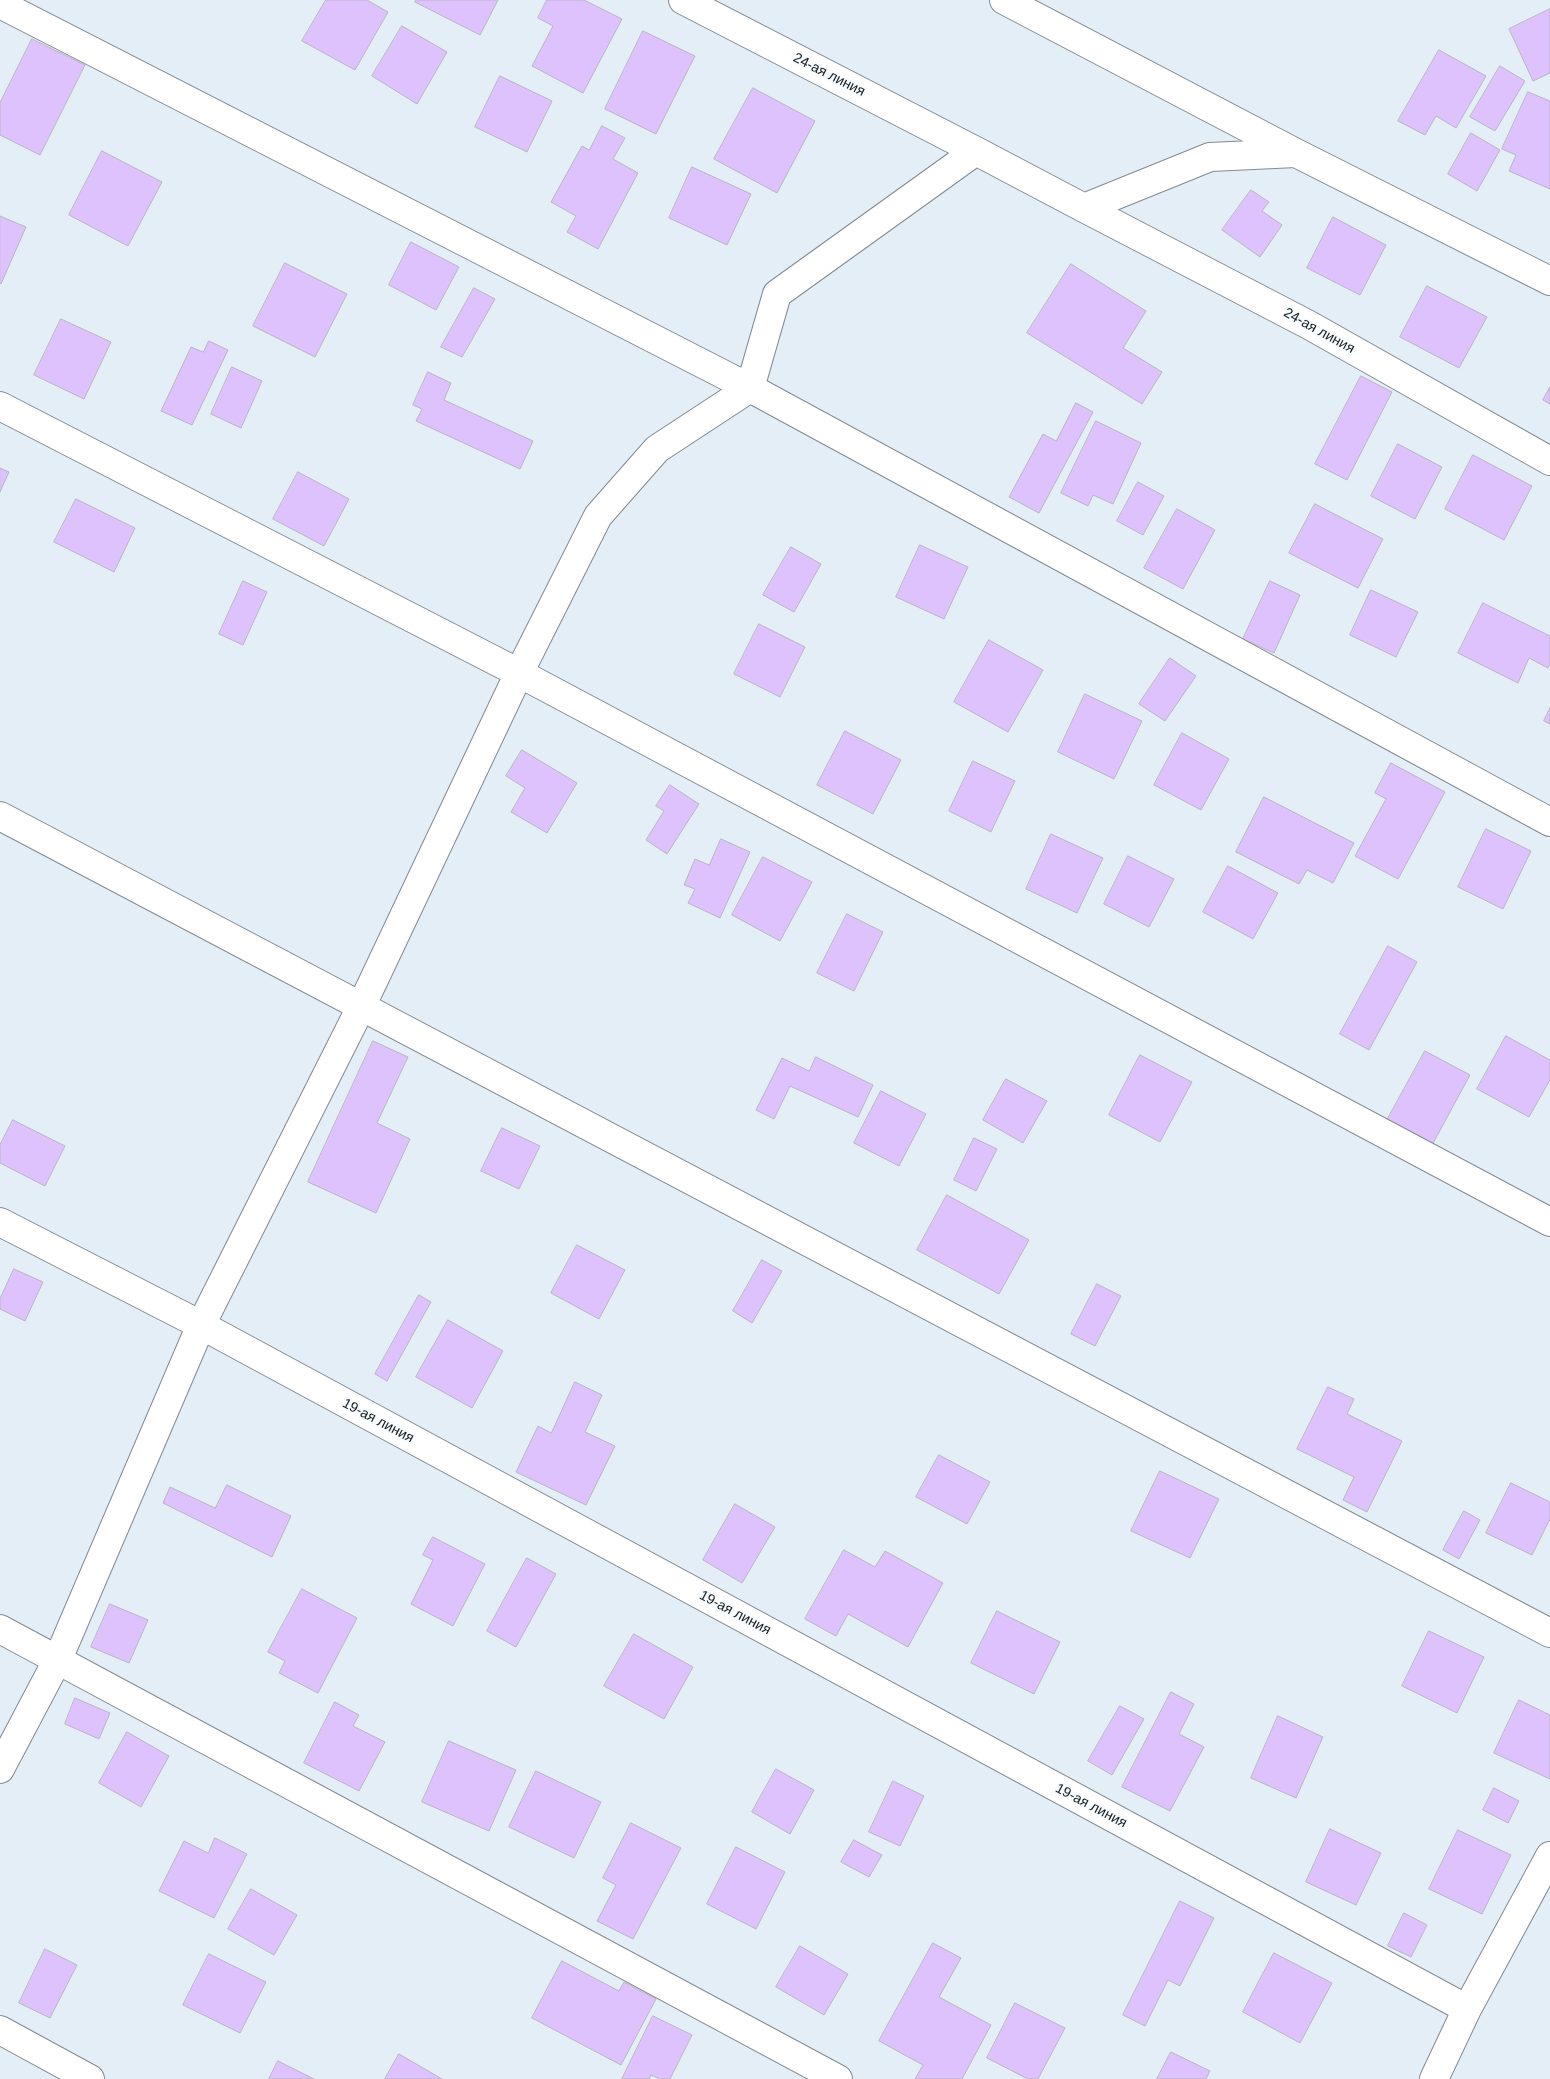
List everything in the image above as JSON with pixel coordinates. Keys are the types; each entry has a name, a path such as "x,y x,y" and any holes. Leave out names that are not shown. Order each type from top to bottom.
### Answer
{"street":[{"name":"24-ая линия","path":"683,0 1309,325 1550,461"},
{"path":"1004,0 1296,153 1550,281"},
{"path":"0,4 750,388 1550,822"},
{"path":"0,1769 58,1659 200,1325 361,1007 519,673 598,516 656,449 750,388 777,294 976,151"},
{"path":"1084,208 1210,157 1296,153"},
{"path":"0,406 519,673 1550,1222"},
{"path":"0,816 1550,1633"},
{"name":"19-ая линия","path":"0,1222 200,1325 1467,2009"},
{"path":"0,1629 838,2079"},
{"path":"1434,2079 1467,2009 1550,1856"},
{"path":"0,2030 90,2079"}],"building":[{"path":"326,0 367,0 388,12 355,70 302,41"},
{"path":"416,0 498,0 480,35 415,2"},
{"path":"547,0 584,0 622,19 583,93 532,66 553,26 538,18"},
{"path":"1550,9 1550,73 1533,81 1509,29"},
{"path":"402,26 447,52 417,104 372,76"},
{"path":"643,31 695,56 656,134 605,109"},
{"path":"32,39 85,65 40,155 0,135 0,103"},
{"path":"1439,50 1486,76 1456,128 1436,116 1425,135 1398,121"},
{"path":"1500,66 1525,81 1495,131 1470,117"},
{"path":"500,76 552,101 527,152 475,127"},
{"path":"753,88 815,121 777,193 714,159"},
{"path":"1528,92 1550,101 1550,189 1509,171 1516,155 1502,149"},
{"path":"602,126 625,138 613,159 638,173 598,249 567,232 576,216 551,202 582,146 589,150"},
{"path":"1471,133 1500,150 1477,191 1448,174"},
{"path":"102,151 162,182 128,246 69,215"},
{"path":"692,167 751,194 727,245 669,218"},
{"path":"1251,190 1269,202 1262,211 1282,225 1260,257 1222,230"},
{"path":"0,216 26,227 1,284 0,283"},
{"path":"1333,217 1386,245 1360,295 1307,268"},
{"path":"411,242 459,267 436,310 389,285"},
{"path":"285,263 347,294 315,357 253,326"},
{"path":"1071,264 1146,311 1123,348 1162,372 1142,404 1027,333"},
{"path":"1427,286 1487,317 1459,368 1400,337"},
{"path":"474,288 495,299 462,357 441,347"},
{"path":"61,319 111,342 84,399 34,375"},
{"path":"209,341 228,350 192,425 161,411 191,347 203,352"},
{"path":"232,367 262,381 241,428 211,414"},
{"path":"428,372 451,383 444,400 533,441 520,469 416,421 422,409 413,405"},
{"path":"1361,376 1392,392 1347,480 1315,464"},
{"path":"1550,387 1550,404 1543,400"},
{"path":"1076,403 1093,412 1039,513 1009,497 1043,434 1056,441"},
{"path":"1096,421 1141,443 1113,504 1093,495 1088,506 1061,493"},
{"path":"1398,444 1442,467 1415,519 1371,496"},
{"path":"1473,455 1532,486 1504,540 1445,509"},
{"path":"0,468 9,472 0,492"},
{"path":"298,472 349,499 324,546 273,519"},
{"path":"1138,482 1164,496 1143,535 1117,521"},
{"path":"76,499 135,528 114,572 54,542"},
{"path":"1315,504 1383,539 1358,588 1289,553"},
{"path":"1177,509 1215,530 1183,589 1144,568"},
{"path":"920,545 968,567 944,619 896,597"},
{"path":"791,547 821,564 794,612 763,595"},
{"path":"243,581 267,592 243,645 219,634"},
{"path":"1270,581 1300,595 1274,653 1243,639"},
{"path":"1371,590 1418,612 1396,657 1350,635"},
{"path":"1483,603 1550,636 1550,664 1548,668 1529,658 1518,683 1458,653"},
{"path":"759,624 805,647 780,697 734,674"},
{"path":"989,640 1043,670 1008,732 954,702"},
{"path":"1170,658 1196,676 1165,721 1139,704"},
{"path":"1085,694 1142,721 1114,779 1058,752"},
{"path":"1550,708 1550,724 1544,721"},
{"path":"845,731 901,760 873,814 817,785"},
{"path":"1182,733 1229,759 1201,810 1154,785"},
{"path":"522,750 577,783 547,833 511,812 525,788 506,776"},
{"path":"973,761 1015,781 991,832 949,811"},
{"path":"1391,763 1445,792 1398,879 1355,856 1386,799 1375,793"},
{"path":"670,785 699,804 667,854 646,840 664,811 656,806"},
{"path":"1264,797 1354,843 1333,883 1307,870 1299,884 1236,852"},
{"path":"1486,829 1531,851 1503,909 1458,887"},
{"path":"1051,834 1103,858 1077,913 1026,889"},
{"path":"721,839 750,852 720,918 688,903 695,889 684,885 695,859 709,865"},
{"path":"1128,856 1174,879 1149,927 1104,904"},
{"path":"763,857 812,882 780,941 732,915"},
{"path":"1228,866 1278,893 1253,939 1203,912"},
{"path":"847,914 883,932 854,991 817,973"},
{"path":"1388,946 1417,962 1369,1050 1340,1034"},
{"path":"1506,1036 1550,1060 1550,1080 1529,1117 1477,1089"},
{"path":"373,1041 408,1057 377,1123 410,1139 376,1213 308,1182"},
{"path":"1425,1051 1470,1075 1431,1147 1386,1122"},
{"path":"1140,1055 1192,1082 1160,1142 1109,1115"},
{"path":"816,1057 873,1085 858,1117 790,1086 774,1119 756,1110 782,1058 809,1071"},
{"path":"1006,1079 1047,1101 1023,1143 983,1120"},
{"path":"881,1091 926,1114 899,1166 854,1143"},
{"path":"13,1120 65,1146 45,1186 0,1163 0,1145"},
{"path":"502,1128 540,1146 519,1189 481,1171"},
{"path":"974,1138 997,1149 976,1191 954,1180"},
{"path":"947,1195 1029,1240 999,1294 917,1250"},
{"path":"577,1245 625,1270 599,1319 551,1293"},
{"path":"762,1260 782,1271 752,1323 733,1311"},
{"path":"14,1269 43,1282 25,1321 0,1309 0,1299"},
{"path":"1097,1284 1121,1296 1095,1346 1071,1334"},
{"path":"419,1295 431,1302 387,1381 375,1374"},
{"path":"448,1320 503,1351 472,1408 416,1377"},
{"path":"575,1382 602,1395 585,1432 615,1446 586,1505 516,1472 538,1426 551,1433"},
{"path":"1328,1387 1354,1399 1347,1414 1402,1441 1367,1512 1343,1500 1354,1477 1297,1449"},
{"path":"939,1455 990,1482 967,1524 916,1497"},
{"path":"1160,1471 1219,1499 1190,1558 1131,1531"},
{"path":"1511,1483 1550,1502 1550,1519 1532,1555 1486,1533"},
{"path":"227,1485 291,1516 272,1557 163,1503 170,1487 215,1508"},
{"path":"735,1504 775,1527 742,1583 703,1560"},
{"path":"1464,1511 1480,1520 1459,1559 1443,1550"},
{"path":"433,1537 485,1564 453,1626 411,1604 433,1560 423,1555"},
{"path":"844,1550 875,1567 885,1551 943,1583 908,1647 848,1614 836,1636 805,1619"},
{"path":"527,1558 556,1574 516,1647 487,1631"},
{"path":"302,1589 357,1618 318,1693 279,1673 285,1661 268,1652"},
{"path":"110,1604 148,1620 129,1663 91,1647"},
{"path":"997,1611 1060,1642 1034,1694 971,1663"},
{"path":"1429,1631 1484,1657 1457,1713 1402,1686"},
{"path":"634,1634 693,1667 664,1719 604,1686"},
{"path":"1171,1692 1194,1704 1179,1734 1204,1747 1170,1811 1122,1787"},
{"path":"75,1698 110,1713 99,1739 65,1724"},
{"path":"1519,1700 1550,1715 1550,1779 1494,1753"},
{"path":"335,1702 359,1715 353,1726 385,1742 359,1791 304,1763"},
{"path":"1120,1706 1144,1719 1112,1775 1088,1761"},
{"path":"1278,1716 1323,1737 1296,1798 1251,1778"},
{"path":"127,1732 169,1756 141,1807 99,1783"},
{"path":"449,1741 516,1770 489,1831 422,1802"},
{"path":"776,1769 814,1790 790,1834 752,1812"},
{"path":"536,1771 601,1802 574,1858 509,1827"},
{"path":"893,1781 924,1796 900,1846 869,1832"},
{"path":"1494,1788 1519,1801 1508,1823 1483,1810"},
{"path":"631,1823 681,1848 633,1939 597,1921 616,1885 603,1878"},
{"path":"1330,1829 1381,1853 1356,1905 1306,1882"},
{"path":"1458,1830 1511,1855 1482,1914 1429,1889"},
{"path":"215,1838 247,1854 214,1918 159,1891 184,1841 208,1853"},
{"path":"854,1840 882,1855 869,1877 841,1862"},
{"path":"736,1847 785,1872 756,1929 707,1904"},
{"path":"251,1889 297,1915 274,1955 228,1929"},
{"path":"1180,1901 1214,1918 1180,1986 1168,1980 1145,2026 1123,2015"},
{"path":"1404,1913 1427,1925 1411,1957 1388,1946"},
{"path":"933,1943 961,1958 939,1997 991,2025 962,2079 915,2079 923,2065 879,2041"},
{"path":"800,1946 848,1974 824,2015 776,1987"},
{"path":"45,1949 77,1965 50,2018 19,2003"},
{"path":"1274,1953 1332,1983 1300,2043 1243,2012"},
{"path":"209,1954 266,1982 240,2033 183,2005"},
{"path":"562,1961 619,1991 624,1982 656,1999 621,2065 532,2018"},
{"path":"1015,2003 1065,2028 1038,2079 1028,2079 987,2058"},
{"path":"653,2016 692,2035 670,2079 660,2079 651,2075 649,2079 622,2079"},
{"path":"1171,2052 1210,2071 1206,2079 1157,2079"},
{"path":"399,2054 442,2079 385,2079"},
{"path":"278,2061 314,2079 269,2079"}]}
